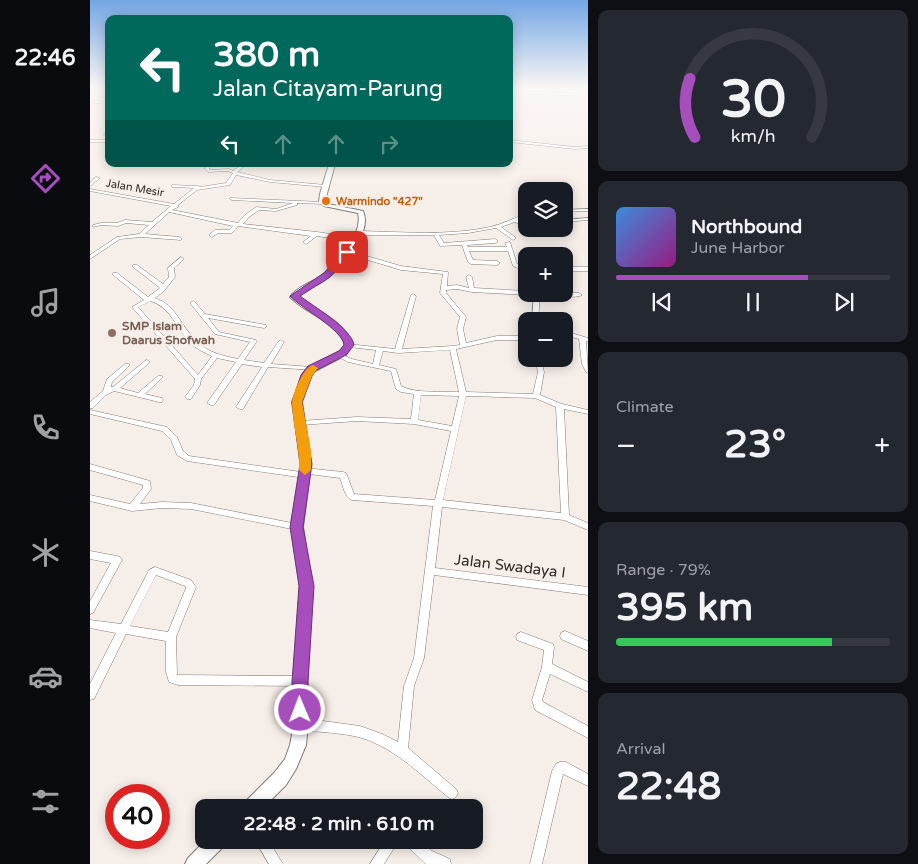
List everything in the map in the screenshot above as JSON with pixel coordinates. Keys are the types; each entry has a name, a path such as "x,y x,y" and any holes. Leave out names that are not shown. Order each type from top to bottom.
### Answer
{"street":[{"path":"90,141 105,139"},
{"path":"513,141 588,147"},
{"path":"208,167 209,170 224,170 276,182 326,186"},
{"path":"174,186 227,185 234,173 241,167"},
{"path":"323,203 321,196 331,167"},
{"path":"90,185 98,178"},
{"path":"140,235 200,187"},
{"name":"Jalan Mesir","path":"90,190 176,206"},
{"path":"232,199 323,203 361,212 363,218 358,236 347,252 327,275 297,293 294,297 339,329 348,340 349,345"},
{"path":"212,235 217,231 231,232 258,208 276,210 297,203"},
{"path":"573,211 588,210"},
{"path":"169,211 238,225 317,234 358,236 498,228 517,221"},
{"path":"573,220 588,219"},
{"path":"95,226 101,224 118,225 124,221 153,224"},
{"path":"498,228 513,238"},
{"path":"408,233 411,243"},
{"path":"435,233 441,244 466,247 509,246 515,265 518,266"},
{"path":"306,242 317,234"},
{"path":"90,257 119,238 140,235 179,239"},
{"path":"466,247 495,241"},
{"path":"466,247 471,262 498,263"},
{"path":"347,252 401,268 443,271 446,274 443,293 463,317 460,329 463,345"},
{"path":"181,259 172,268 172,277 163,287 150,299 135,308 198,379"},
{"path":"135,266 163,287"},
{"path":"573,269 588,269"},
{"path":"115,274 150,299 162,302 198,346 216,355 266,365 312,369"},
{"path":"470,277 472,290"},
{"path":"444,288 457,287 472,290 518,293"},
{"path":"573,295 579,295"},
{"path":"398,351 413,296"},
{"path":"193,304 219,333 253,340 212,403"},
{"path":"202,314 264,326"},
{"path":"212,326 219,318"},
{"path":"261,799 280,779 291,764 298,745 301,724 300,682 306,586 297,527 305,473 306,451 297,402 307,375 312,369 338,355 349,345 398,351 452,348 497,338 518,338"},
{"path":"585,339 584,364 588,371"},
{"path":"240,408 281,342"},
{"path":"400,749 403,745 406,730 409,686 419,658 438,503 464,394 452,348"},
{"path":"375,367 380,349"},
{"path":"189,397 197,385 198,379 216,355"},
{"path":"338,355 350,361 394,370 398,387 403,390 418,393 536,396 560,406 588,412"},
{"path":"90,406 106,392 115,389 147,362"},
{"path":"106,392 108,381 127,364"},
{"path":"536,396 541,372 540,367"},
{"path":"139,396 160,377"},
{"path":"115,389 160,400"},
{"path":"414,422 418,393"},
{"path":"560,406 565,517"},
{"path":"90,412 164,429 174,439 180,454 187,458 305,473 343,475 352,497 438,503 565,517 588,527"},
{"path":"300,423 358,419 414,422 455,429"},
{"path":"90,467 147,483 147,489 132,508"},
{"path":"92,501 132,508 182,505 297,527"},
{"path":"90,554 117,560 90,610"},
{"path":"90,694 152,573 156,571 188,583 190,587 170,637 171,672 175,680 300,682"},
{"name":"Jalan Swadaya I","path":"429,571 588,590"},
{"path":"90,624 170,637"},
{"path":"565,636 588,646"},
{"path":"522,637 549,647 537,700 539,706 588,732"},
{"path":"546,667 588,687"},
{"path":"301,724 360,732 378,738 395,749 400,749 452,793"},
{"path":"536,864 558,770 566,768 588,780"},
{"path":"194,864 209,849"},
{"path":"267,849 277,864"},
{"path":"376,864 387,849"},
{"path":"419,849 431,860 446,864"}],"slow traffic":[{"path":"305,470 306,451 297,402 307,375 313,368"}],"place":[{"name":"Warmindo \"427\"","path":"326,201"},
{"name":"SMP Islam Daarus Shofwah","path":"112,333"}],"route":[{"path":"300,710 306,574 297,527 305,475 306,451 297,402 307,375 312,369 318,364 343,353 349,345 348,340 339,329 294,296 327,275 347,252"}]}
